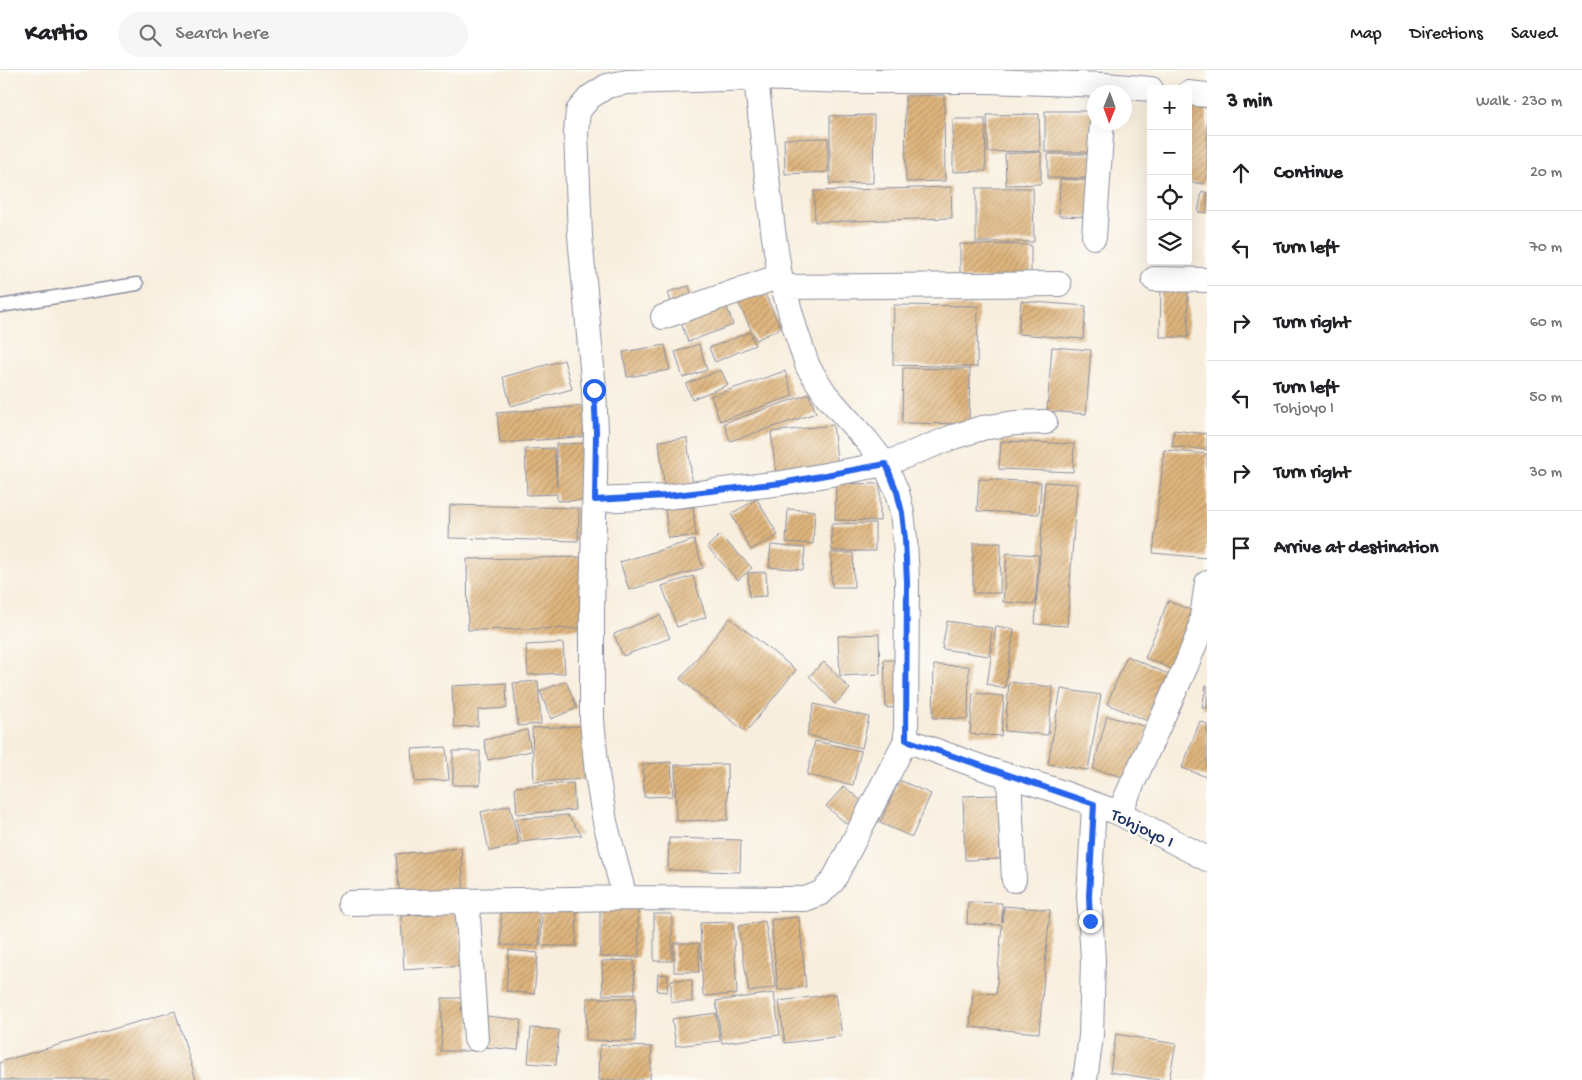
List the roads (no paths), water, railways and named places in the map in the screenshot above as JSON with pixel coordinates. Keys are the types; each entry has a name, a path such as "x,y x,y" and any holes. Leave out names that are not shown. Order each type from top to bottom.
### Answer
{"street":[{"path":"625,898 605,822 597,774 592,720 592,608 596,431 580,236 576,132 578,111 590,97 607,86 627,82 756,78 849,81 988,76 1087,87"},
{"path":"350,903 625,898 805,899 816,896 832,881 906,740 907,582 902,513 886,464 826,395 808,367 797,335 782,282 773,230 756,78"},
{"path":"1132,89 1147,89"},
{"path":"1192,93 1207,95"},
{"path":"1094,238 1101,130"},
{"path":"1154,279 1207,280"},
{"path":"663,317 782,282 1059,284"},
{"path":"595,500 666,496 782,483 886,464 953,437 982,428 1015,423 1045,422"},
{"path":"1119,813 1198,639 1207,583"},
{"name":"Tohjoyo I","path":"906,740 1119,813 1207,860"},
{"path":"1009,776 1014,880"},
{"path":"1085,1080 1091,1036 1093,959 1089,896 1094,804"},
{"path":"467,901 476,1039"}],"lane":[{"path":"0,306 137,284"}]}
